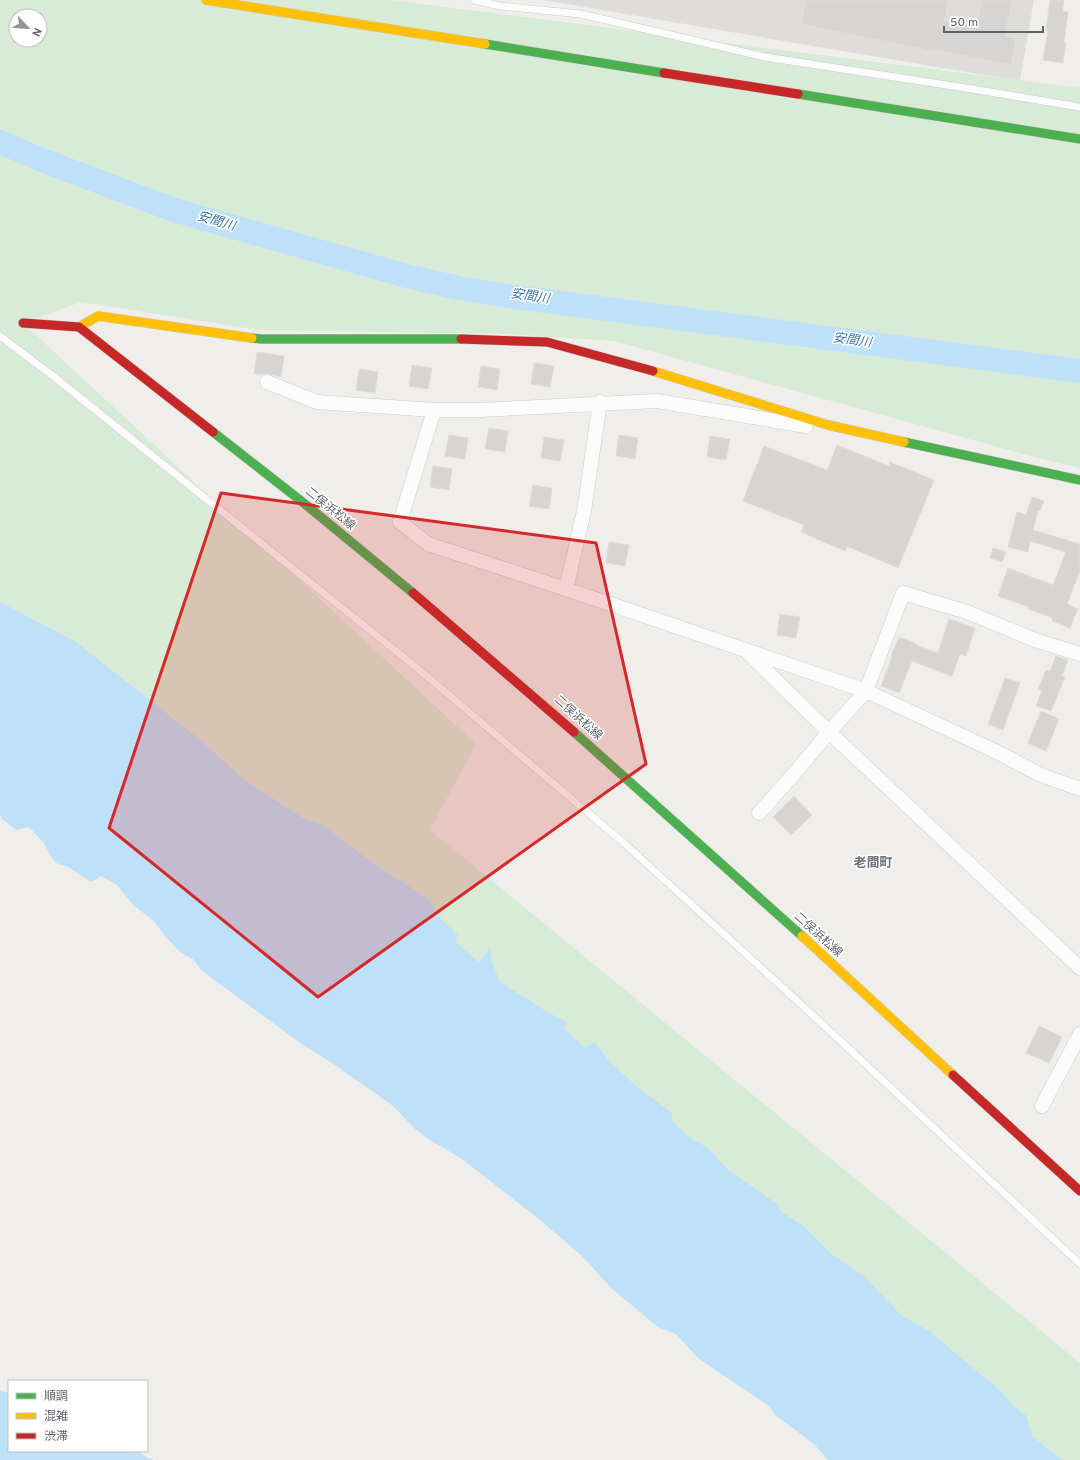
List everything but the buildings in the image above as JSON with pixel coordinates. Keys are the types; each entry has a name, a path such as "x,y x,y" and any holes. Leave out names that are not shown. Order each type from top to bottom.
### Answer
{"street":[{"path":"206,0 1080,139"},
{"path":"23,322 80,327 98,316 223,335 261,339 489,339 547,342 652,371 828,425 1080,480"},
{"name":"二俣浜松線","path":"80,327 305,504 540,701 1080,1190"},
{"path":"267,382 317,402 434,410 480,410 600,402 657,401 834,431 856,431"},
{"path":"566,589 584,511 600,402"},
{"path":"434,410 400,522 428,544 566,589 866,691 995,751 1041,775 1080,789"},
{"path":"759,813 866,691 903,593 967,612 1035,640 1080,654"},
{"path":"746,651 829,732 1080,968"},
{"path":"1042,1106 1080,1034"}],"lane":[{"path":"474,0 500,6 581,14 765,57 1080,107"},
{"path":"0,336 53,376 411,663 619,839 803,1006 1080,1264"}],"highlighted area":[{"path":"221,493 596,543 646,764 318,997 109,828"}],"shaded area":[{"path":"543,0 1034,0 1020,81"}],"green space":[{"path":"0,0 391,0 1080,88 1080,468 1038,458 614,341 507,334 259,330 81,302 23,323 476,744 430,830 1080,1363 1080,1460 1045,1460 0,610"}],"water":[{"path":"0,602 76,642 198,738 246,781 303,818 322,825 373,863 430,900 436,914 458,935 455,942 479,962 490,948 492,962 500,982 549,1013 567,1022 564,1029 585,1048 595,1042 609,1061 636,1086 673,1114 671,1120 690,1138 708,1148 729,1171 779,1205 779,1210 803,1226 830,1253 864,1276 901,1315 929,1331 997,1388 1019,1411 1026,1415 1032,1436 1062,1460 828,1460 814,1444 774,1414 769,1406 698,1358 676,1334 658,1327 611,1288 582,1256 540,1220 462,1159 430,1140 414,1128 393,1106 338,1067 299,1042 202,971 193,959 181,953 165,936 154,921 133,905 117,885 101,876 91,882 68,867 56,863 44,843 29,827 16,830 2,819 0,814"},
{"path":"0,1391 8,1393 8,1452 139,1452 154,1460 0,1460"}],"waterway":[{"name":"安間川","path":"0,142 47,162 174,210 410,277 459,288 507,296 1080,371"}],"traffic: fast":[{"path":"485,44 664,73"},
{"path":"798,94 1080,139"},
{"path":"252,338 461,339"},
{"path":"213,432 305,504 413,593"},
{"path":"904,442 1080,480"},
{"path":"574,732 802,936"}],"traffic: slow":[{"path":"206,0 485,44"},
{"path":"79,327 98,316 252,338"},
{"path":"653,371 828,425 904,442"},
{"path":"802,936 953,1075"}],"traffic: jam":[{"path":"664,73 798,94"},
{"path":"23,323 79,327 213,432"},
{"path":"461,339 547,342 653,371"},
{"path":"413,593 574,732"},
{"path":"953,1075 1080,1191"}],"district":[{"name":"老間町","path":"873,864"}]}
